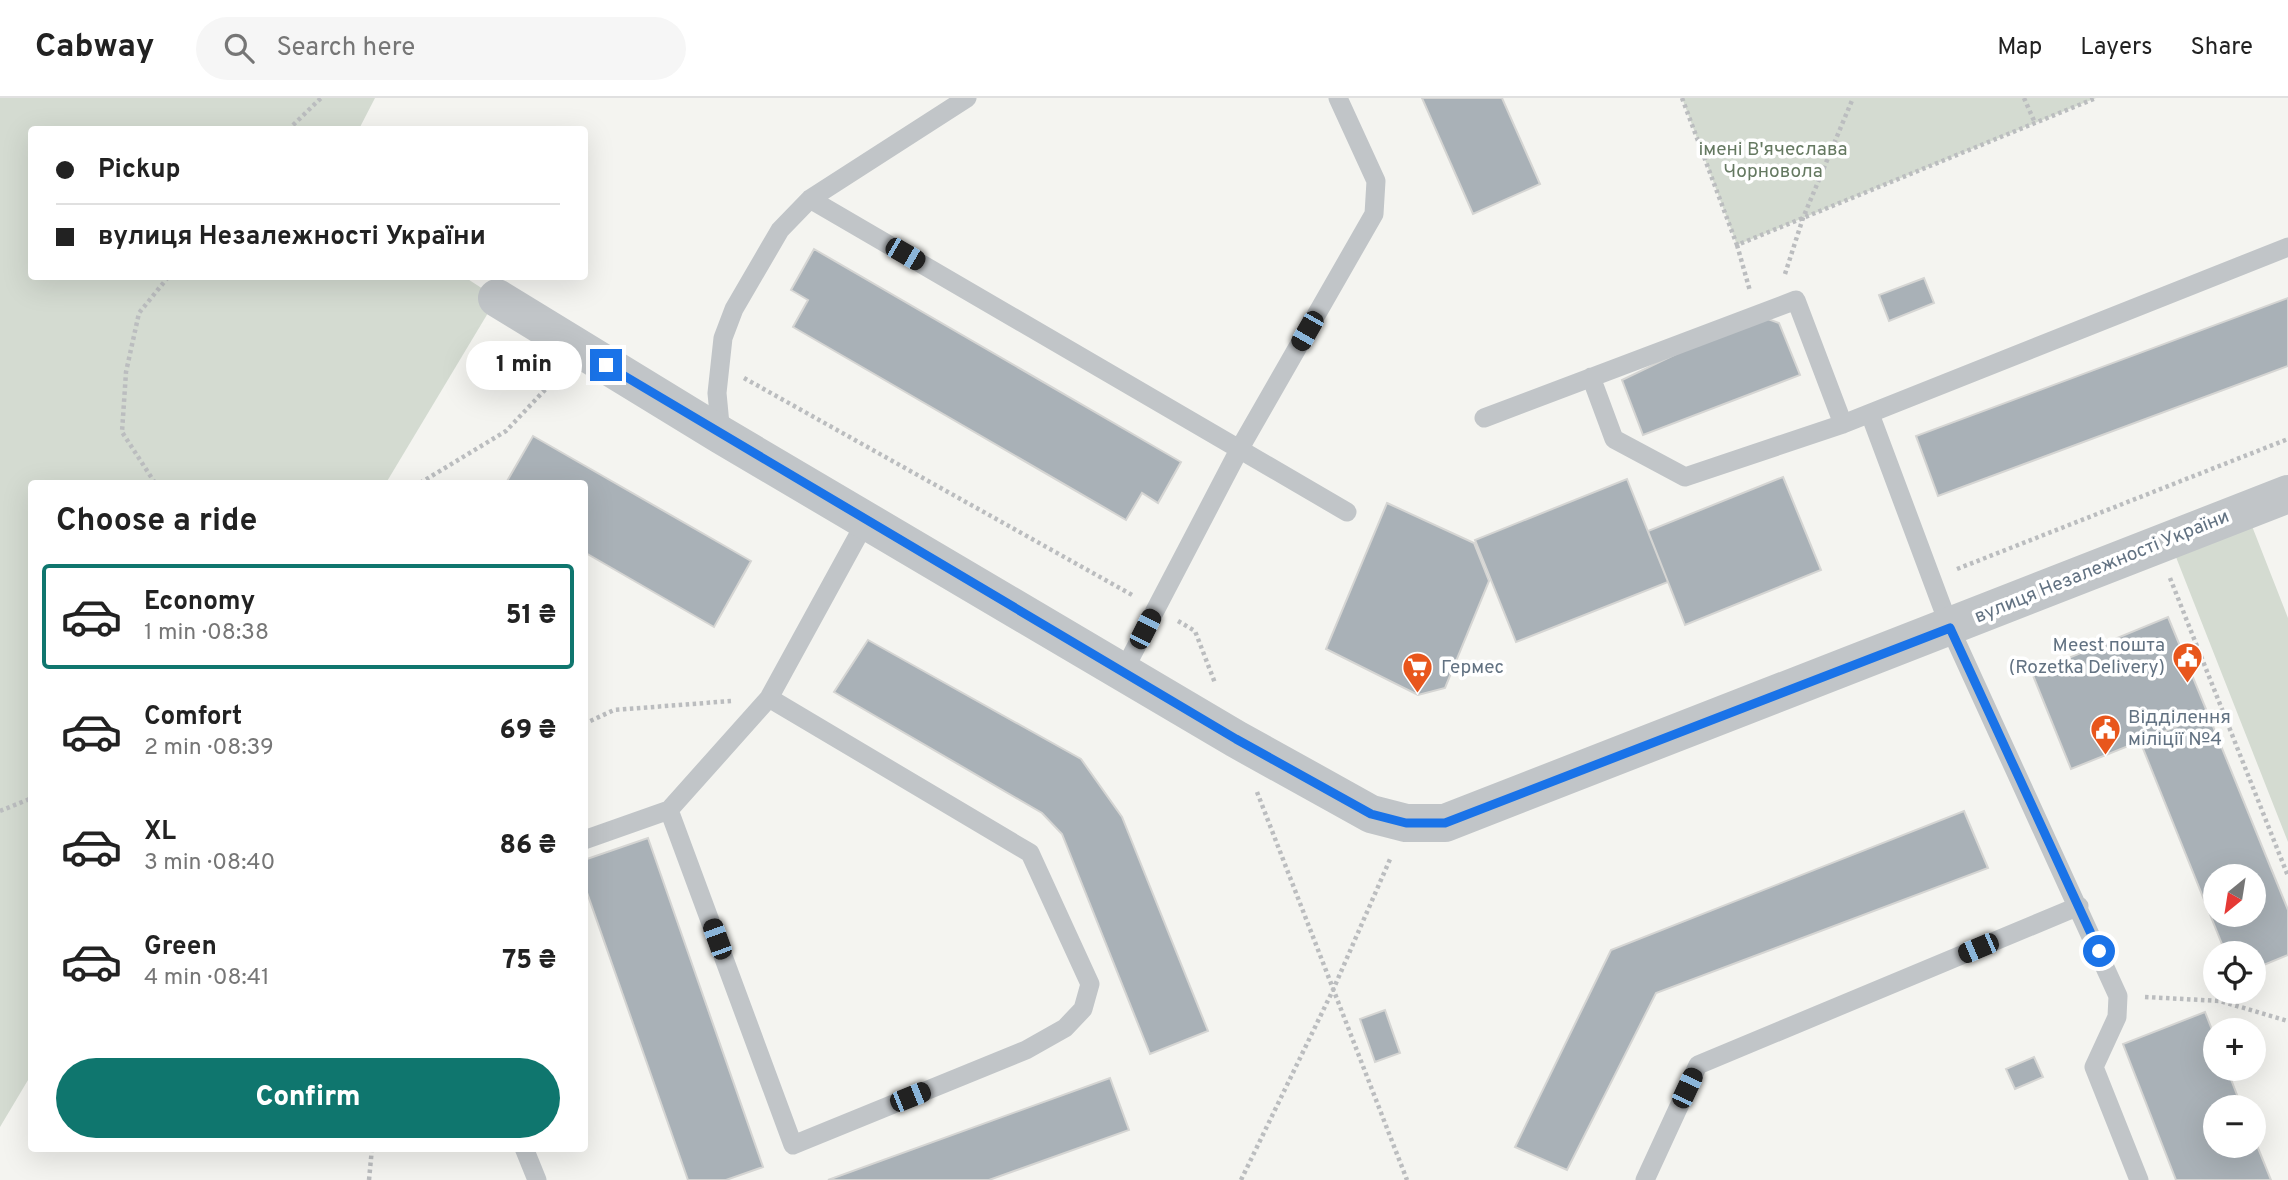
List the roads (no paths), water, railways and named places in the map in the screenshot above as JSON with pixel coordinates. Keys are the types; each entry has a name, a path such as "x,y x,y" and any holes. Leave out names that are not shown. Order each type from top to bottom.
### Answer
{"street":[{"name":"вулиця Незалежності України","path":"497,298 721,435 1124,670 1236,739 1371,814 1406,823 1445,823 2288,494"}],"lane":[{"path":"721,435 717,393 719,364 730,318 780,230 810,199 967,98"},
{"path":"1124,670 1240,448 1374,214 1376,181 1338,98"},
{"path":"810,199 1347,512"},
{"path":"1591,377 1614,439 1685,477 1870,414 2288,247"},
{"path":"1484,418 1796,300 1843,424"},
{"path":"1870,414 1950,628 2118,996 2117,1017 2094,1067 2139,1180"},
{"path":"588,839 669,810 769,698 866,521"},
{"path":"669,810 793,1145 1026,1050 1065,1028 1083,1009 1090,984 1030,853 769,698"},
{"path":"1645,1180 1698,1065 2079,906"},
{"path":"526,1152 537,1180"}],"place":[{"name":"Meest пошта (Rozetka Delivery)","path":"2188,684"},
{"name":"Гермес","path":"1418,695"},
{"name":"Відділення міліції №4","path":"2105,756"}],"park label":[{"name":"імені В'ячеслава Чорновола","path":"1773,161"}]}
